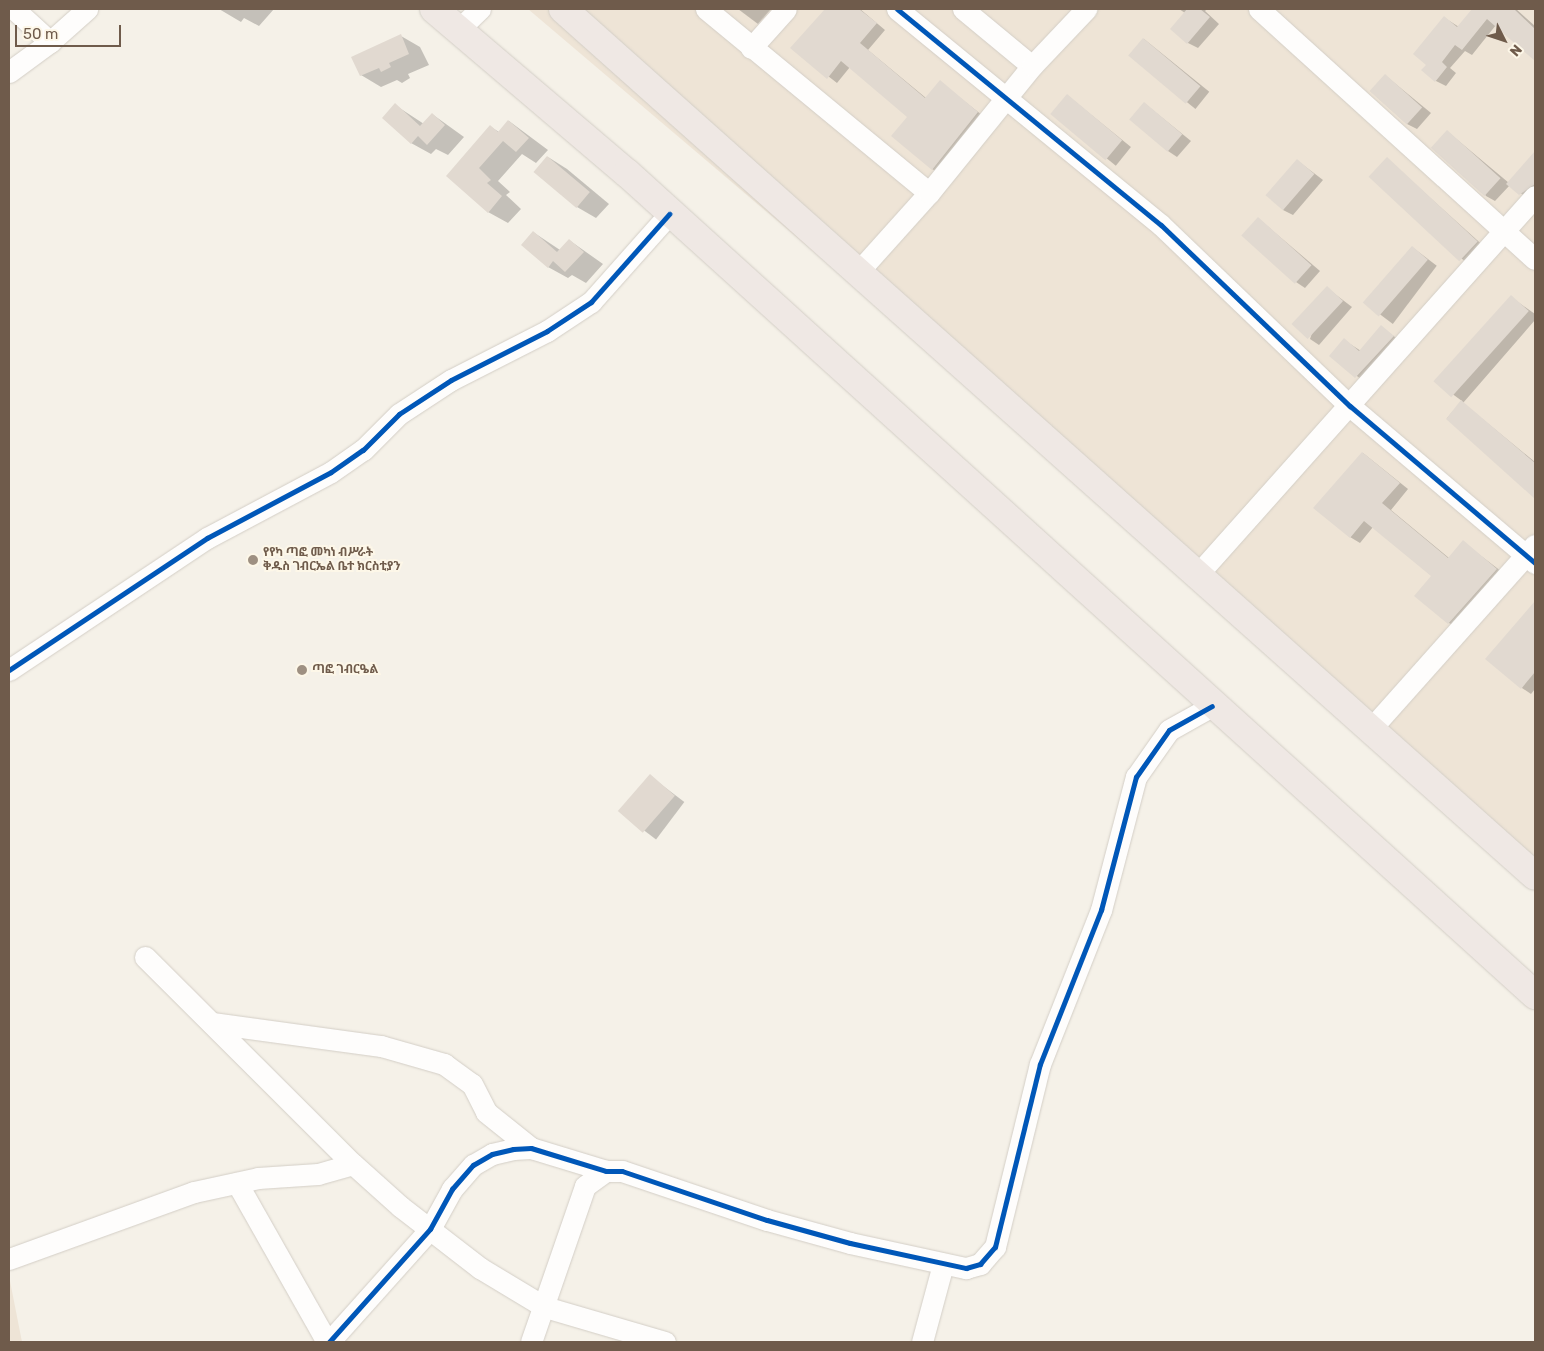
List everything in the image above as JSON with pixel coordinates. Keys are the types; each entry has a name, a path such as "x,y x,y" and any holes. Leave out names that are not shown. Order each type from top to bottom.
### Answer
{"highway":[{"path":"434,9 457,31 604,154 1212,706 1535,995"},
{"path":"563,9 1198,574 1370,731 1535,876"}],"street":[{"path":"14,9 50,42"},
{"path":"9,72 50,42 87,9"},
{"path":"457,31 480,9"},
{"path":"706,9 929,194"},
{"path":"751,48 786,9"},
{"path":"897,9 1156,220 1350,406 1532,555 1370,731"},
{"path":"963,9 1032,66"},
{"path":"858,272 929,194 1007,100 1032,66 1086,9"},
{"path":"1259,9 1535,259"},
{"path":"1198,574 1350,406 1535,196"},
{"path":"9,670 207,538 332,472 363,450 399,414 451,380 548,331 591,302 669,214"},
{"path":"212,1023 381,1046 444,1064 472,1084 486,1112 531,1148 606,1171 622,1171 767,1220 850,1243 966,1268 980,1264 995,1247 1040,1064 1101,910 1136,777 1170,730 1212,706"},
{"path":"145,957 353,1164 430,1229 480,1268 545,1308 665,1342"},
{"path":"237,1183 328,1342 430,1229 452,1189 472,1165 492,1154 531,1148"},
{"path":"9,1258 194,1192 237,1183 318,1174 353,1164"},
{"path":"531,1342 545,1308 586,1186 606,1171"},
{"path":"922,1342 943,1264"}],"shaded area":[{"path":"528,9 1535,9 1535,864"},
{"path":"9,1276 22,1342 9,1342"}],"building":[{"path":"825,9 859,9 877,23 860,43 925,98 940,80 978,112 932,170 891,136 907,117 841,61 827,79 790,48"},
{"path":"1187,9 1200,9 1210,17 1187,44 1170,29"},
{"path":"1472,9 1514,9 1535,29 1535,61 1487,19 1462,50 1455,45 1442,62 1447,67 1435,82 1421,70 1426,65 1413,54 1444,16 1457,27"},
{"path":"401,34 409,54 389,63 391,67 381,72 379,68 360,76 351,57"},
{"path":"1143,38 1200,86 1186,104 1128,56"},
{"path":"1385,74 1422,107 1407,125 1370,91"},
{"path":"1067,94 1122,140 1105,160 1050,114"},
{"path":"1144,102 1182,134 1168,152 1129,120"},
{"path":"395,103 420,126 432,113 445,125 427,145 418,136 411,144 382,118"},
{"path":"508,120 529,138 516,152 503,141 479,168 491,180 487,183 502,196 488,213 446,176 490,125 498,132"},
{"path":"1447,130 1501,178 1484,196 1431,148"},
{"path":"1535,151 1535,184 1519,195 1506,184"},
{"path":"547,156 590,192 576,208 534,172"},
{"path":"1387,157 1478,242 1459,261 1369,177"},
{"path":"1297,159 1314,174 1283,210 1266,195"},
{"path":"1258,217 1312,265 1295,284 1241,236"},
{"path":"533,231 557,252 569,239 584,252 565,272 553,261 548,268 521,245"},
{"path":"1412,246 1428,260 1379,316 1363,303"},
{"path":"1327,286 1343,301 1308,339 1292,324"},
{"path":"1511,295 1529,311 1451,397 1433,381"},
{"path":"1381,325 1394,336 1355,378 1329,356 1344,338 1359,351"},
{"path":"1461,400 1535,463 1535,499 1446,419"},
{"path":"1362,452 1400,483 1382,503 1448,558 1463,540 1497,569 1448,624 1414,596 1431,576 1364,521 1350,538 1313,508"},
{"path":"1535,601 1535,672 1521,689 1485,659"},
{"path":"650,774 675,796 643,833 618,811"}],"cycle path":[{"path":"897,9 1161,225 1350,406 1535,563"},
{"path":"9,670 207,538 331,472 363,450 399,414 451,380 547,331 591,302 669,214"},
{"path":"329,1342 430,1229 452,1189 473,1165 492,1154 513,1149 531,1148 606,1171 622,1171 767,1220 850,1243 966,1268 980,1264 995,1247 1040,1064 1101,910 1136,777 1169,730 1212,706"}],"place":[{"name":"የየካ ጣፎ መካነ ብሥራት ቅዱስ ገብርኤል ቤተ ክርስቲያን","path":"253,560"},
{"name":"ጣፎ ገብርዔል","path":"302,670"}]}
